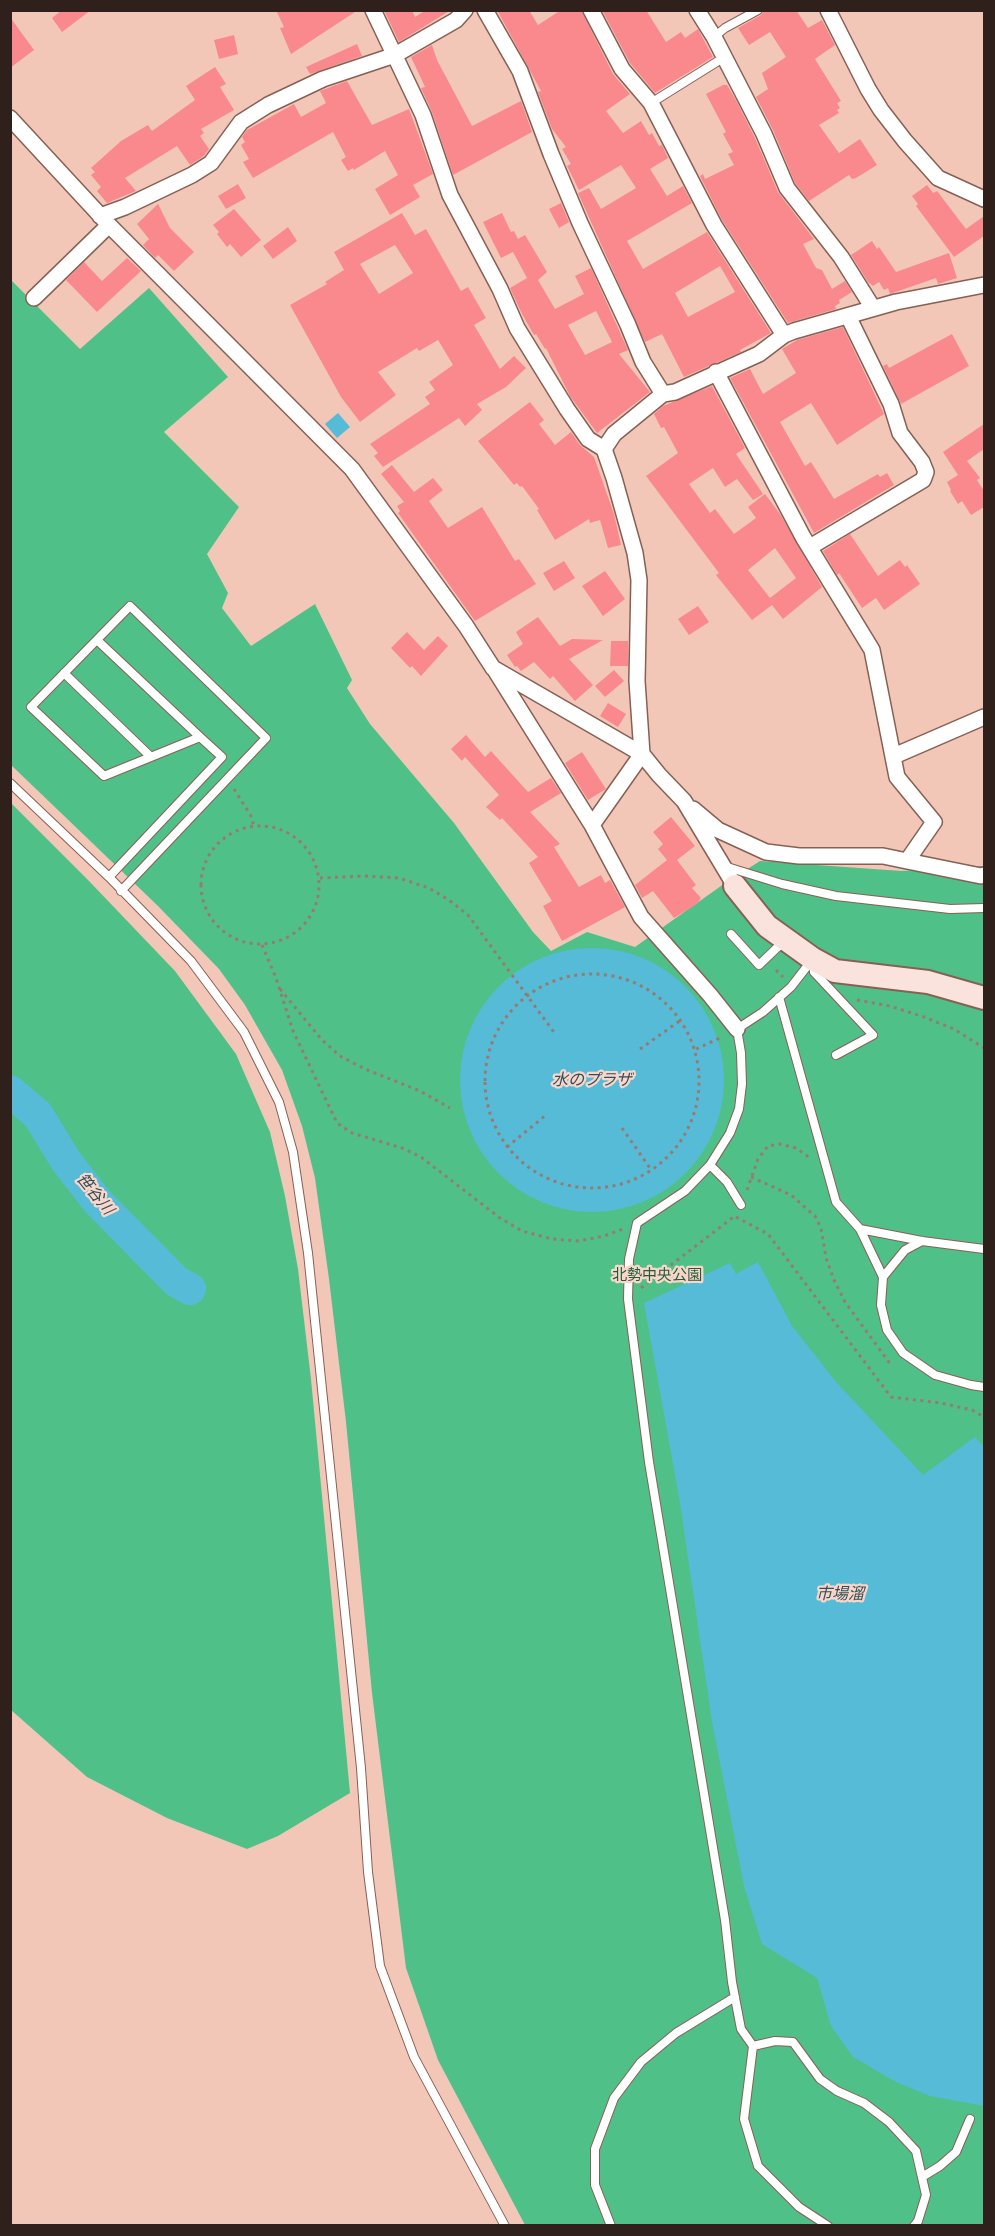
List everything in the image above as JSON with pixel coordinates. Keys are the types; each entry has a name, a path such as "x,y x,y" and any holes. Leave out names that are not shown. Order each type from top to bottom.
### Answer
{"street":[{"path":"373,10 423,115 450,195 485,259 517,328 588,439 604,449 635,553 639,580 637,681 642,754 592,825"},
{"path":"34,298 104,221 124,207 192,175 211,163 241,122 268,105 323,79 395,55 456,20 465,10"},
{"path":"485,10 520,71 580,223 643,362 663,394"},
{"path":"591,10 622,69 651,103 677,149 714,225 784,335"},
{"path":"697,10 714,37 764,134 788,188 842,258 873,308"},
{"path":"828,10 880,110 911,149 938,178 984,199"},
{"path":"10,118 104,221 352,469 466,626 592,825 641,917 737,1029"},
{"path":"604,449 614,434 663,394 675,392 759,354 784,335 804,327 873,308 984,285"},
{"path":"810,547 923,480 927,472 900,433 891,404 848,316"},
{"path":"716,372 810,547 872,650 897,777 934,822 907,861"},
{"path":"493,668 642,754 659,776 718,831 766,852 819,857 883,856 984,875"},
{"path":"894,756 984,717"},
{"path":"684,801 721,866 767,926 813,959 835,971 928,982 984,998"}],"lane":[{"path":"714,37 725,28 758,10"},
{"path":"651,103 723,58"},
{"path":"122,891 266,738 130,606 31,707 105,776 200,737"},
{"path":"97,640 222,757 109,878"},
{"path":"64,674 151,757"},
{"path":"10,783 191,961 244,1032 279,1102 292,1152 308,1253 361,1768 368,1872 380,1966 414,2057 505,2226"},
{"path":"721,866 782,884 836,896 950,909 984,909"},
{"path":"731,934 759,965 786,938"},
{"path":"813,959 814,972 873,1035 836,1055"},
{"path":"813,959 791,987 763,1012 737,1029 741,1053 742,1084 739,1109 730,1133 710,1165 685,1191 637,1224 629,1258 628,1299 635,1337 651,1474 725,1920 735,1997 741,2029 753,2046 744,2119 758,2166 799,2207 828,2226"},
{"path":"779,997 836,1202 860,1229 883,1277 880,1305 887,1330 903,1353 935,1375 984,1387"},
{"path":"710,1165 728,1182 741,1205"},
{"path":"860,1229 922,1241 984,1248"},
{"path":"883,1277 906,1250 922,1241"},
{"path":"611,2226 595,2185 595,2149 614,2098 641,2062 676,2033 735,1997"},
{"path":"753,2046 775,2041 793,2042 820,2079 837,2091 864,2103 889,2122 916,2151 926,2195 918,2221 914,2226"},
{"path":"922,2177 940,2166 956,2152 970,2119"}],"path":[{"path":"234,789 251,816 254,826"},
{"path":"254,826 269,826 287,832 303,843 314,861 320,878 319,898 312,916 298,932 281,941 262,945 242,942 224,933 210,918 202,900 201,880 205,862 216,845 231,833 254,826"},
{"path":"320,878 365,876 399,878 429,888 468,915 556,1035"},
{"path":"262,945 293,1030 337,1123 352,1133 402,1148 421,1158 500,1218 522,1231 552,1239 579,1241 604,1236 637,1224"},
{"path":"583,973 604,974 657,998 681,1020 696,1050 700,1085 698,1106 679,1143 652,1171 634,1180 611,1187 592,1189 572,1186 534,1171 521,1163 507,1147 494,1124 490,1108 485,1085 488,1061 495,1038 506,1017 527,996 541,986 562,978 583,973"},
{"path":"279,988 322,1040 340,1056 365,1069 420,1091 450,1108"},
{"path":"838,997 890,1006 924,1017 954,1029 984,1048"},
{"path":"640,1049 681,1020"},
{"path":"696,1050 737,1029"},
{"path":"507,1147 546,1114"},
{"path":"622,1128 652,1171"},
{"path":"628,1299 735,1217 758,1160 768,1146 780,1144 796,1148 820,1167 830,1180"},
{"path":"751,1177 791,1195 815,1216 821,1228 826,1258 845,1302 891,1365"},
{"path":"735,1217 768,1234 891,1397 941,1403 972,1410 984,1417"}],"green space":[{"name":"北勢中央公園","path":"10,279 80,349 149,288 228,377 164,432 239,507 207,554 228,593 222,608 251,646 315,604 352,680 347,688 370,724 454,823 533,932 551,951 587,932 635,947 760,861 902,871 984,866 984,2225 525,2225 438,2060 406,1968 372,1693 346,1422 329,1279 315,1178 302,1126 282,1070 245,1005 219,969 158,906 11,765"},
{"path":"11,803 175,971 236,1054 270,1132 285,1196 298,1269 311,1379 350,1793 278,1836 247,1849 167,1818 87,1777 11,1710"}],"water":[{"path":"338,413 350,427 337,438 325,424"},
{"name":"水のプラザ","path":"592,948 618,950 643,958 676,978 694,996 714,1029 722,1054 724,1080 722,1106 714,1131 694,1164 676,1182 643,1202 618,1210 592,1212 566,1210 541,1202 508,1182 490,1164 470,1131 462,1106 460,1080 462,1054 470,1029 490,996 508,978 541,958 566,950"},
{"name":"市場溜","path":"758,1262 792,1326 837,1383 923,1475 975,1437 984,1447 984,2106 930,2096 896,2082 853,2057 831,2026 817,1978 762,1944 744,1886 712,1722 680,1503 644,1303 730,1263 736,1274"}],"building":[{"path":"62,10 91,10 62,32 52,18"},
{"path":"276,10 358,10 291,54 280,28 284,27"},
{"path":"384,10 412,10 415,17 426,10 451,10 399,42"},
{"path":"497,10 529,10 538,25 561,10 581,10 613,74 630,94 606,111 623,133 641,121 649,135 652,133 659,146 662,145 668,158 650,169 667,196 683,186 692,203 627,241 643,269 707,232 771,333 740,350 741,352 684,377 662,334 645,342 578,193 589,188 601,209 636,188 621,165 579,190 567,166 571,164 562,149 566,147 552,129 538,92 541,91","holes":["720,266 735,292 688,317 675,293"]},
{"path":"602,10 646,10 666,42 681,32 685,38 698,29 713,57 655,93 630,63"},
{"path":"765,10 796,10 808,28 822,20 835,45 815,59 841,101 837,103 840,108 837,110 839,113 819,125 839,153 860,139 877,165 856,178 852,179 849,175 809,201 795,183 773,130 756,97 768,89 762,73 786,57 770,32 749,45 738,28 761,15"},
{"path":"10,17 34,50 10,68"},
{"path":"234,35 238,54 219,59 214,40"},
{"path":"357,44 362,56 310,74 306,67"},
{"path":"432,45 437,60 472,126 521,101 532,132 453,175 432,112 421,88 425,87 411,57"},
{"path":"215,67 226,84 220,87 234,110 201,129 204,133 200,136 209,149 204,156 190,165 177,146 125,178 136,191 107,203 97,191 101,187 91,175 95,172 91,168 121,141 148,125 152,131 195,100 186,86"},
{"path":"347,81 372,125 409,109 433,174 413,185 420,197 390,215 375,189 398,175 385,151 354,170 353,168 348,171 341,160 346,157 333,132 253,178 243,162 249,159 241,145 245,142 242,137 247,130 294,104 301,117 326,103 320,91"},
{"path":"727,85 737,102 778,192 814,239 803,244 816,268 822,270 832,289 845,281 852,292 839,300 840,303 835,306 836,309 788,323 722,220 700,176 703,174 705,179 734,165 728,154 733,152 723,134 726,132 706,94"},
{"path":"238,184 246,198 226,209 218,196"},
{"path":"927,185 933,193 937,191 966,229 984,216 984,236 954,257 916,206 918,204 912,196"},
{"path":"561,203 569,222 559,228 549,209"},
{"path":"158,204 170,228 194,252 174,271 158,255 155,258 143,245 149,239 137,224"},
{"path":"234,209 261,240 241,257 230,244 227,247 213,225"},
{"path":"402,213 415,235 426,229 461,291 468,287 486,318 474,325 500,369 514,356 526,368 506,387 477,404 482,410 465,426 459,418 383,467 374,456 378,453 370,444 430,404 425,397 435,390 429,382 453,365 438,340 419,351 417,348 378,372 396,395 360,422 341,397 290,305 327,284 325,282 344,270 334,252","holes":["395,245 413,273 379,294 360,264"]},
{"path":"502,213 511,232 514,231 518,239 525,235 547,272 538,280 555,309 584,294 575,276 591,268 628,350 619,354 650,392 597,433 570,396 546,348 536,334 534,335 522,314 510,288 527,278 513,252 501,258 483,222","holes":["596,311 612,342 585,355 568,325"]},
{"path":"288,227 297,241 273,259 263,246"},
{"path":"872,241 877,249 879,247 896,272 949,253 957,278 938,284 936,278 890,294 888,288 884,290 879,282 873,286 868,282 851,255"},
{"path":"127,258 141,271 97,312 66,280 84,262 102,281"},
{"path":"843,327 884,414 837,445 811,403 780,422 805,466 811,462 834,499 878,474 880,477 887,473 894,485 814,533 730,378 750,369 763,394 796,373 782,349 797,340"},
{"path":"952,334 969,366 901,404 883,366 887,364 889,368"},
{"path":"712,386 745,448 736,454 763,494 753,500 737,479 725,487 713,468 689,484 710,513 715,509 734,534 756,518 748,507 765,494 780,514 822,587 783,619 772,605 752,620 716,575 719,573 646,476 678,453 654,414 663,406","holes":["775,548 796,578 770,598 748,570"]},
{"path":"530,402 544,420 539,424 555,445 571,432 580,445 594,457 614,514 621,545 608,548 600,520 590,523 589,519 555,540 537,510 539,509 522,486 520,487 517,483 514,485 478,441"},
{"path":"984,424 984,449 967,461 980,478 977,480 984,491 984,507 971,515 962,501 958,504 950,491 947,482 958,475 943,452"},
{"path":"392,465 414,492 433,478 443,490 429,501 448,528 482,507 515,561 519,559 536,584 475,621 398,513 400,511 397,506 404,502 381,474"},
{"path":"850,534 878,576 900,560 905,567 907,565 920,584 884,610 876,598 862,608 839,573 837,575 823,551"},
{"path":"564,561 575,578 554,591 543,573"},
{"path":"605,571 625,599 603,616 582,586"},
{"path":"698,606 709,622 689,635 678,619"},
{"path":"538,617 560,646 572,639 603,640 569,659 593,685 575,701 553,676 550,679 534,662 521,671 517,666 515,667 507,655 523,644 516,632"},
{"path":"407,632 424,650 438,636 448,646 421,676 391,648"},
{"path":"611,641 628,641 628,666 610,666"},
{"path":"614,670 624,681 605,697 595,686"},
{"path":"608,703 626,714 618,727 600,716"},
{"path":"466,735 485,757 491,751 528,792 551,778 561,793 530,812 560,844 554,847 579,887 601,875 605,883 610,880 625,907 562,941 543,906 552,901 529,863 538,857 502,818 500,820 486,807 499,795 465,757 462,761 451,749"},
{"path":"582,752 606,789 588,800 565,763"},
{"path":"671,817 695,846 677,860 696,885 692,888 701,898 697,904 674,918 653,891 642,898 635,885 667,860 658,849 663,844 653,832"}],"waterway":[{"name":"笹谷川","path":"10,1091 38,1115 66,1161 97,1201 176,1281 190,1289"}]}
